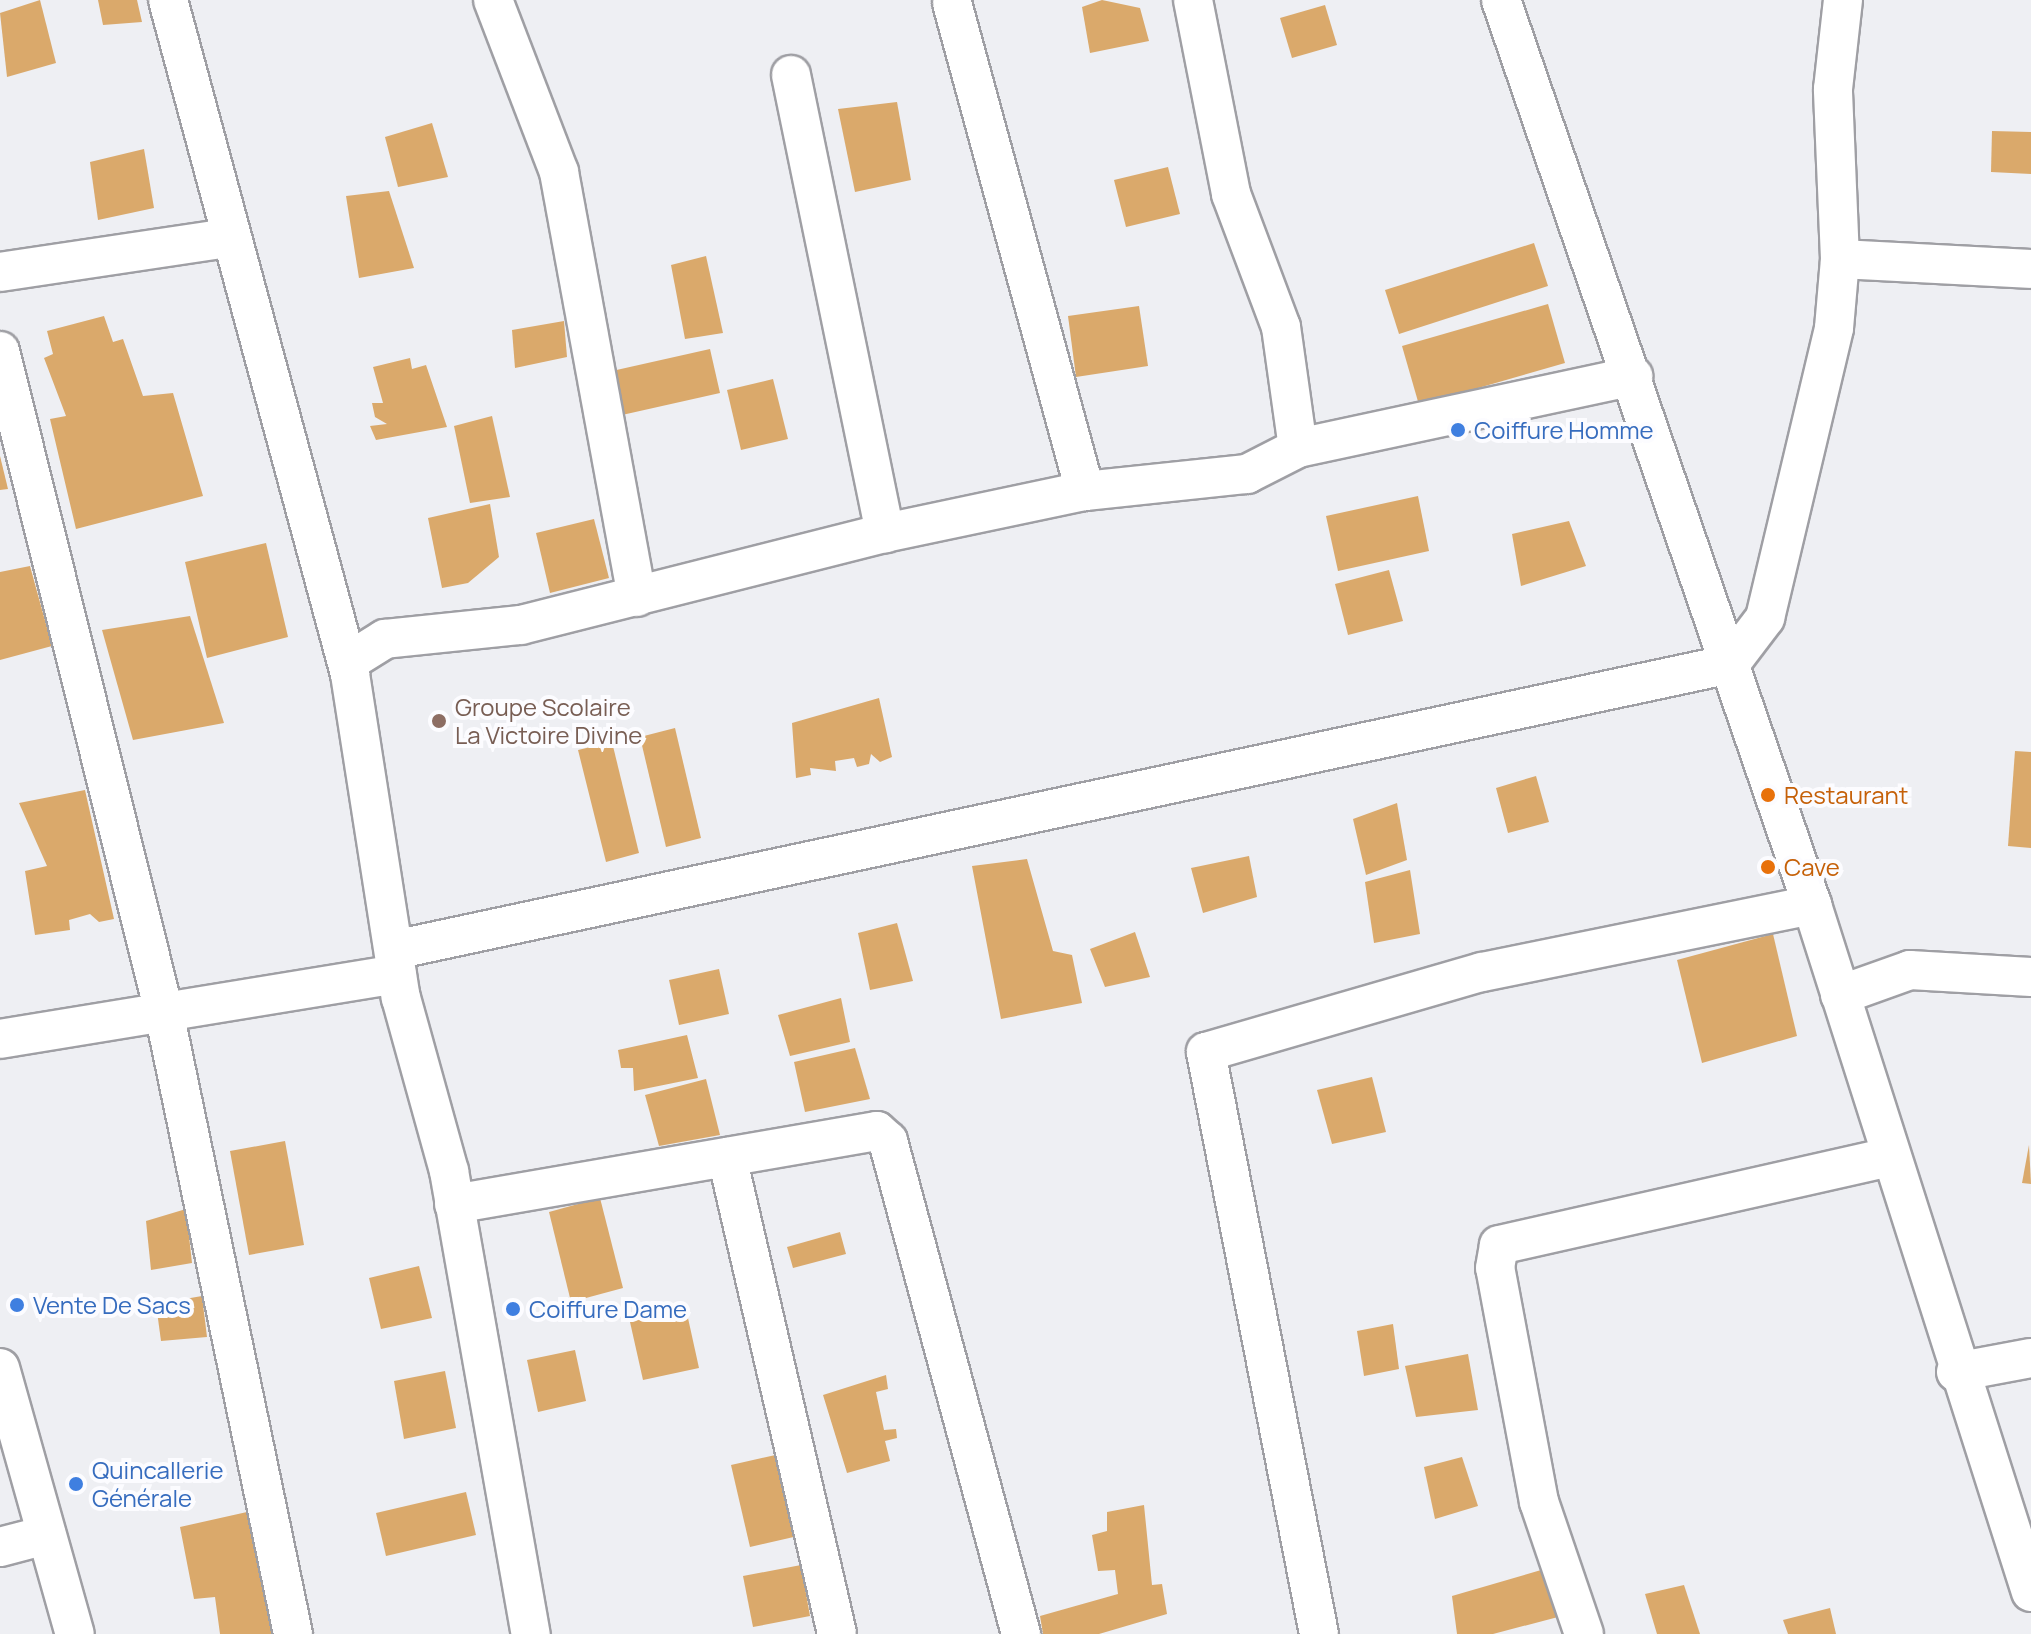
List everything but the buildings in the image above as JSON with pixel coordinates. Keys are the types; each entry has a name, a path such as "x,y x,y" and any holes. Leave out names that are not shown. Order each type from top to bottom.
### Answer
{"street":[{"path":"168,0 227,238 348,662 396,962 454,1204 531,1634"},
{"path":"493,0 559,172 637,597"},
{"path":"1193,0 1231,194 1281,327 1298,448"},
{"path":"1501,0 1633,376 1812,905 1956,1372 2031,1592"},
{"path":"0,1039 164,1012 396,962 1730,664 1765,618 1792,524 1834,328 1840,259 1833,89 1843,0"},
{"path":"956,1 1085,491"},
{"path":"791,75 885,533"},
{"path":"0,272 227,238"},
{"path":"1840,259 2031,269"},
{"path":"0,351 164,1012 293,1634"},
{"path":"348,662 385,639 521,625 885,533 1085,491 1236,476 1298,448 1633,376"},
{"path":"1319,1634 1206,1052 1482,972 1812,905"},
{"path":"1840,995 1910,970 2031,977"},
{"path":"454,1204 877,1131 888,1141 1021,1634"},
{"path":"727,1157 837,1632"},
{"path":"1584,1634 1539,1502 1495,1268 1499,1245 1889,1157"},
{"path":"1956,1372 2031,1358"},
{"path":"0,1368 75,1634"},
{"path":"0,1547 46,1535"}],"place":[{"name":"Coiffure Homme","path":"1458,430"},
{"name":"Groupe Scolaire La Victoire Divine","path":"439,721"},
{"name":"Restaurant","path":"1768,795"},
{"name":"Cave","path":"1768,867"},
{"name":"Vente De Sacs","path":"17,1305"},
{"name":"Coiffure Dame","path":"513,1309"},
{"name":"Quincallerie Générale","path":"76,1484"}]}
